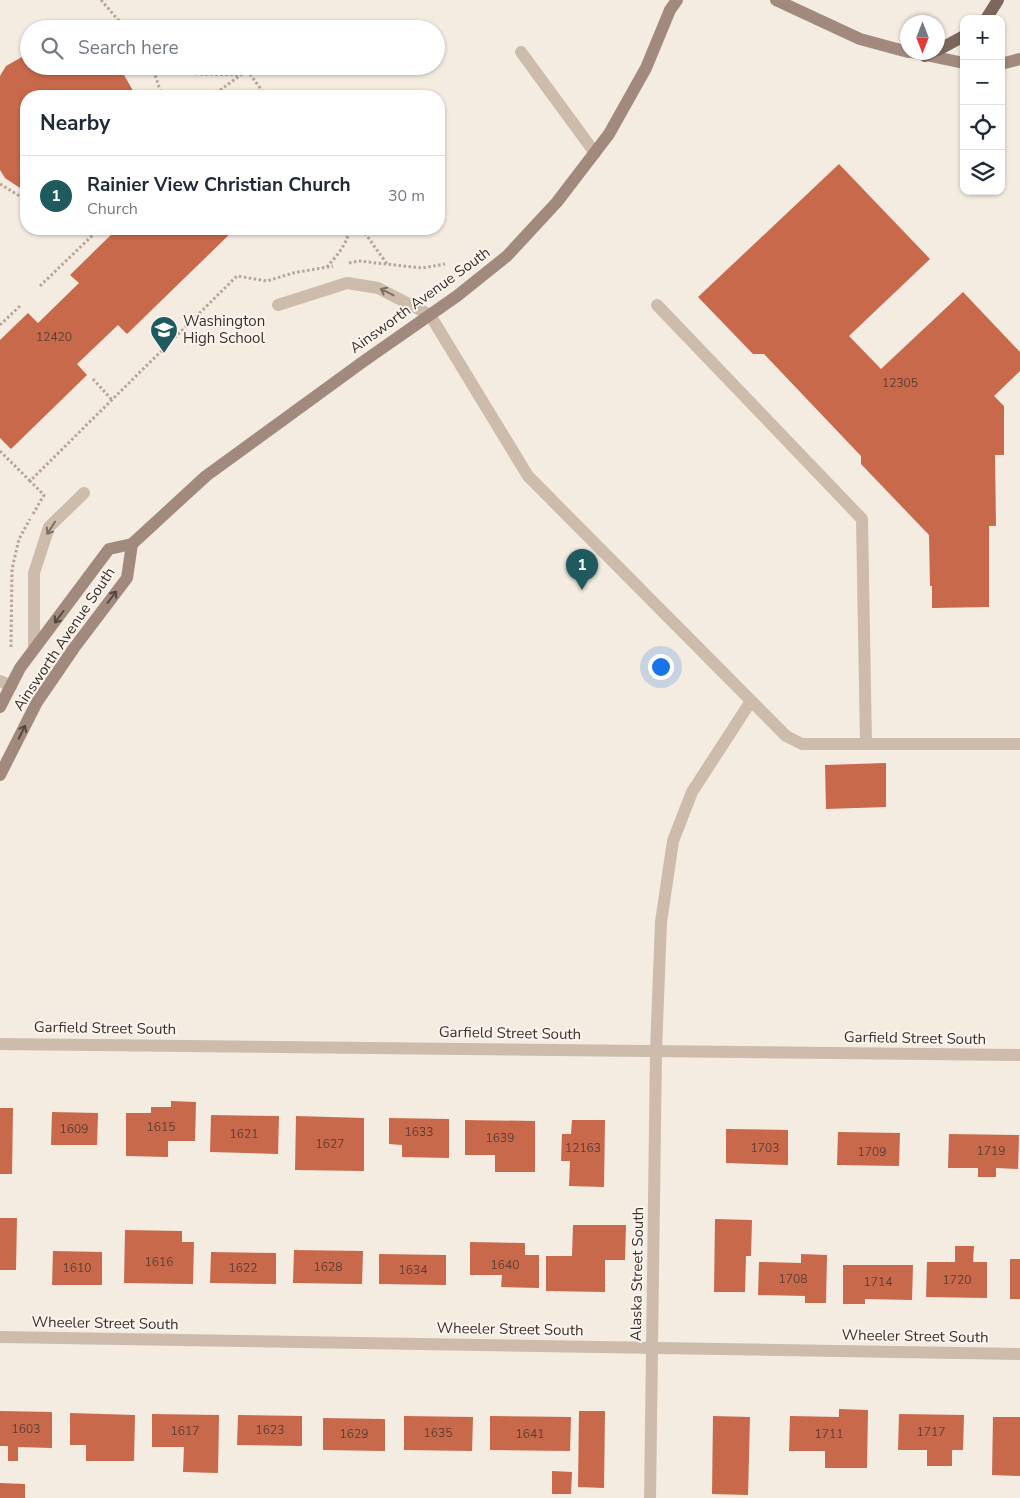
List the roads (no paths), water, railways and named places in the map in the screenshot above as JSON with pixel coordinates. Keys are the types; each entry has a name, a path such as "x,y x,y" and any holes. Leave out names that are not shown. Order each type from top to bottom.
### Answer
{"main road":[{"path":"989,15 998,0"},
{"path":"945,46 960,38"}],"street":[{"name":"Ainsworth Avenue South","path":"0,707 5,684 20,668 109,550 132,544 206,476 457,296 507,256 532,231 557,202 609,134 646,68 676,0"},
{"path":"776,0 860,39 900,50"},
{"path":"521,52 595,153"},
{"path":"945,58 960,62"},
{"path":"1005,63 1020,58"},
{"path":"278,305 347,283 378,288 430,315 528,476 786,736 802,744 1020,744"},
{"path":"657,305 862,519 866,744"},
{"path":"34,649 34,573 49,527 84,493"},
{"name":"Ainsworth Avenue South","path":"0,776 37,702 74,648 127,578 132,544"},
{"name":"Alaska Street South","path":"650,1498 656,1051 662,922 673,841 692,792 751,701"},
{"name":"Garfield Street South","path":"0,1044 1020,1055"},
{"name":"Wheeler Street South","path":"0,1338 1020,1354"}],"place":[{"name":"Washington High School","path":"164,354"},
{"name":"Rainier View Christian Church","path":"582,590"}]}
